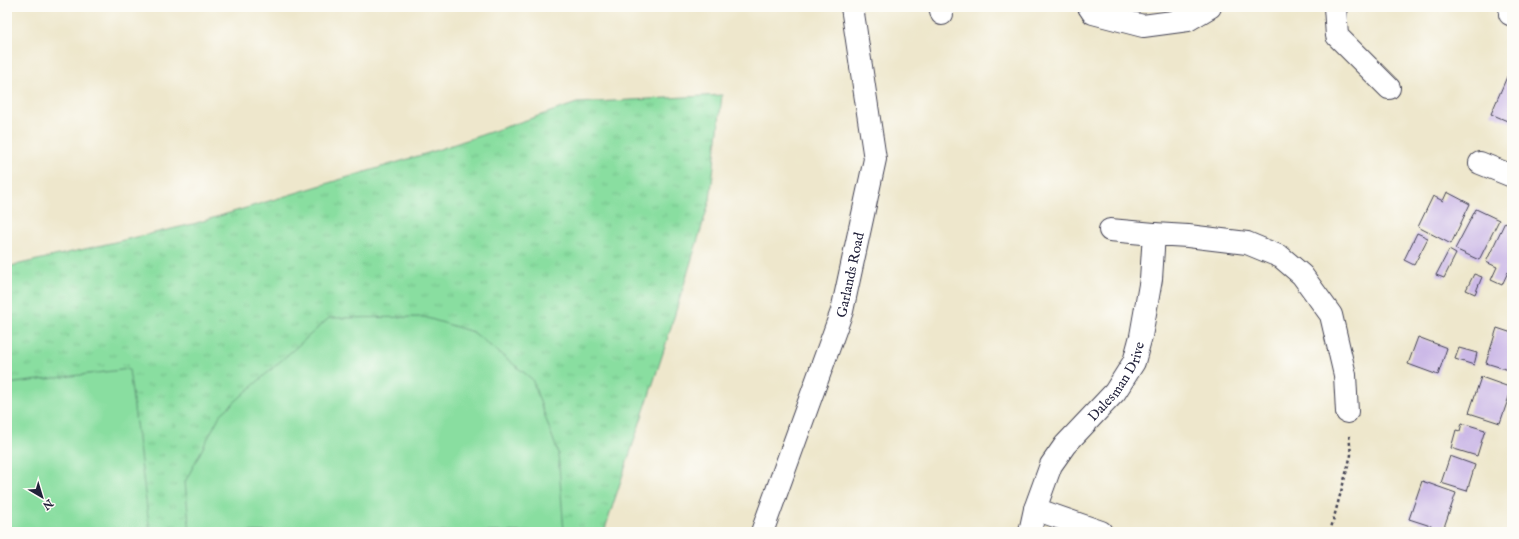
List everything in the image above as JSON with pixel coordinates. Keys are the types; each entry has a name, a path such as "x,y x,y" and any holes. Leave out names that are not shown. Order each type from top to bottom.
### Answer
{"street":[{"name":"Garlands Road","path":"762,532 842,311 875,159 852,7"},
{"path":"1089,7 1093,13 1143,26 1188,20 1210,7"},
{"path":"1334,7 1337,36 1389,88"},
{"path":"1480,163 1512,176"},
{"path":"1110,230 1247,242 1281,257 1302,275 1331,315 1345,375 1347,412"},
{"name":"Dalesman Drive","path":"1030,532 1035,509 1051,465 1065,445 1115,392 1134,362 1141,336 1149,286 1154,234"},
{"path":"1035,509 1101,532"}],"path":[{"path":"1330,532 1351,455 1347,412"}],"green space":[{"path":"722,95 710,200 663,353 604,532 7,532 7,267 193,224 428,153 577,103"},
{"path":"424,317 473,332 532,379 558,453 564,532 190,532 185,482 220,415 329,318"},
{"path":"129,369 150,532 7,532 7,384"}],"building":[{"path":"1512,65 1512,123 1491,114"},
{"path":"1447,192 1470,204 1451,244 1418,227 1433,196 1443,201"},
{"path":"1476,209 1499,220 1479,260 1455,249"},
{"path":"1505,222 1512,226 1512,270 1510,273 1508,272 1502,285 1491,280 1497,267 1486,262"},
{"path":"1417,233 1428,238 1414,265 1404,260"},
{"path":"1449,250 1456,254 1444,278 1436,275"},
{"path":"1474,274 1482,277 1475,294 1466,290"},
{"path":"1497,328 1512,333 1512,371 1486,363"},
{"path":"1418,337 1447,348 1438,375 1408,364"},
{"path":"1459,348 1477,353 1474,365 1455,359"},
{"path":"1481,377 1512,388 1500,423 1469,413"},
{"path":"1462,423 1485,430 1477,456 1451,448 1456,430 1460,431"},
{"path":"1450,456 1475,465 1467,491 1441,483"},
{"path":"1422,481 1456,493 1443,530 1409,519"}]}
